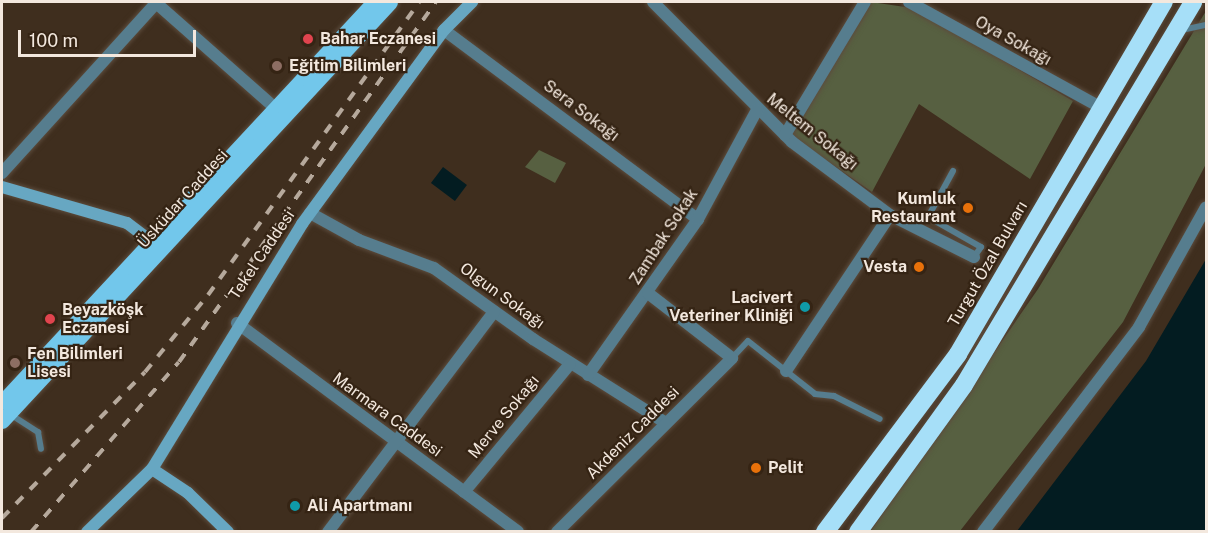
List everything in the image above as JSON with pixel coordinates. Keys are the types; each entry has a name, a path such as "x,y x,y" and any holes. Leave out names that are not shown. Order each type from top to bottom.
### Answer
{"highway":[{"name":"Turgut Özal Bulvarı","path":"825,531 958,354 1164,2"},
{"path":"858,531 964,386 1193,2"}],"main road":[{"name":"Üsküdar Caddesi","path":"3,412 162,250 374,2"},
{"name":"Üsküdar Caddesi","path":"3,412 149,239 390,2"}],"street":[{"name":"Tekel Caddesi","path":"87,531 152,469 237,323 310,213 444,30 472,2"},
{"name":"Meltem Sokağı","path":"653,2 757,110 785,135 890,215 975,257"},
{"path":"785,135 865,2"},
{"name":"Oya Sokağı","path":"909,2 1102,108"},
{"path":"2,173 159,3 279,111"},
{"name":"Sera Sokağı","path":"444,30 698,219"},
{"name":"Zambak Sokak","path":"588,375 698,219 757,110"},
{"path":"2,187 127,223 162,250"},
{"path":"982,531 1139,327 1206,207"},
{"name":"Olgun Sokağı","path":"310,213 359,240 434,268 570,364 666,423"},
{"path":"786,371 890,215"},
{"path":"648,293 732,358"},
{"path":"328,531 397,444 494,312"},
{"name":"Marmara Caddesi","path":"237,323 397,444 518,531"},
{"name":"Akdeniz Caddesi","path":"559,531 732,358"},
{"name":"Merve Sokağı","path":"464,492 570,364"},
{"path":"152,469 188,493 228,531"}],"lane":[{"path":"1176,31 1206,25"},
{"path":"953,171 928,218 981,247 975,257"},
{"path":"732,358 748,342 815,394 834,396 880,419"},
{"path":"3,412 38,432 41,449"}],"green space":[{"path":"871,2 912,8 1073,101 1030,179 919,104 872,192 789,134"},
{"path":"1206,11 1206,164 1123,322 960,531 870,532 1038,289"},
{"path":"539,150 566,163 555,183 525,167"}],"water":[{"path":"443,167 467,185 455,201 431,183"},
{"path":"1206,259 1206,531 1017,531 1146,361"}],"railway":[{"path":"2,518 145,372 208,295 419,2"},
{"path":"31,532 179,362 436,2"}],"place":[{"name":"Bahar Eczanesi","path":"308,39"},
{"name":"Eğitim Bilimleri","path":"277,66"},
{"name":"Kumluk Restaurant","path":"968,208"},
{"name":"Vesta","path":"919,267"},
{"name":"Lacivert Veteriner Kliniği","path":"805,307"},
{"name":"Beyazköşk Eczanesi","path":"50,319"},
{"name":"Fen Bilimleri Lisesi","path":"15,363"},
{"name":"Pelit","path":"756,468"},
{"name":"Ali Apartmanı","path":"295,506"}]}
